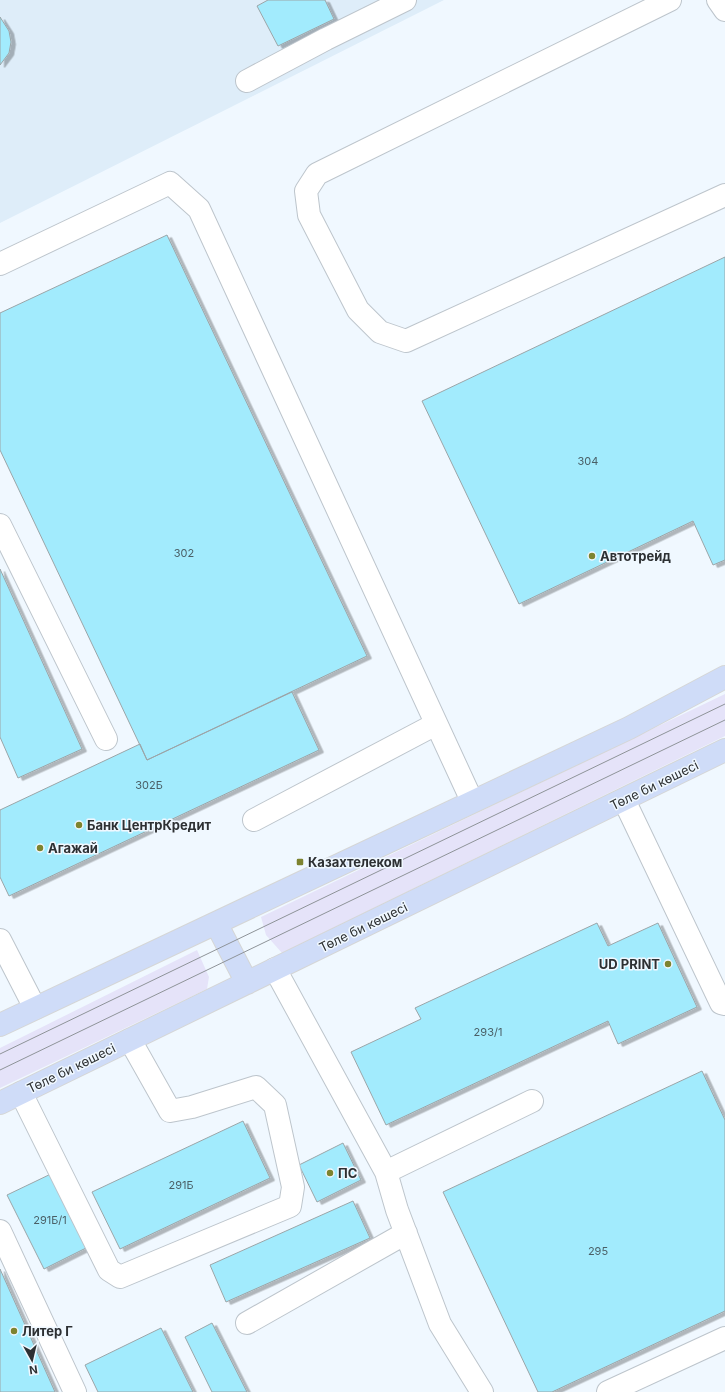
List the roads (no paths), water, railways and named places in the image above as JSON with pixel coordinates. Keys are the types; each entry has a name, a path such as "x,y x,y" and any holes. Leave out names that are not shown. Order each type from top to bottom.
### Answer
{"main road":[{"path":"0,1025 629,728 725,677"},
{"name":"Төле би көшесі","path":"0,1103 725,750"},
{"path":"216,923 247,983"}],"lane":[{"path":"247,80 405,0"},
{"path":"670,0 317,174 306,191 309,215 358,310 380,332 406,341 725,195"},
{"path":"718,0 725,10"},
{"path":"0,264 170,183 199,209 472,801"},
{"path":"0,525 106,739"},
{"path":"254,820 436,724"},
{"path":"624,800 721,1003 725,1004"},
{"path":"0,940 36,1008"},
{"path":"275,969 386,1172 397,1210 440,1324 482,1392"},
{"path":"21,1092 109,1270 120,1277 290,1206 293,1187 275,1105 256,1087 192,1107 170,1111 130,1040"},
{"path":"386,1172 532,1101"},
{"path":"0,1231 75,1392"},
{"path":"247,1323 406,1233"},
{"path":"608,1392 725,1338"}],"tram line":[{"path":"0,1054 725,704"},
{"path":"0,1070 725,720"}],"place":[{"name":"Автотрейд","path":"592,556"},
{"name":"Банк ЦентрКредит","path":"79,825"},
{"name":"Агажай","path":"40,848"},
{"name":"Казахтелеком","path":"300,862"},
{"name":"UD PRINT","path":"668,964"},
{"name":"ПС","path":"330,1173"},
{"name":"Литер Г","path":"14,1331"}]}
